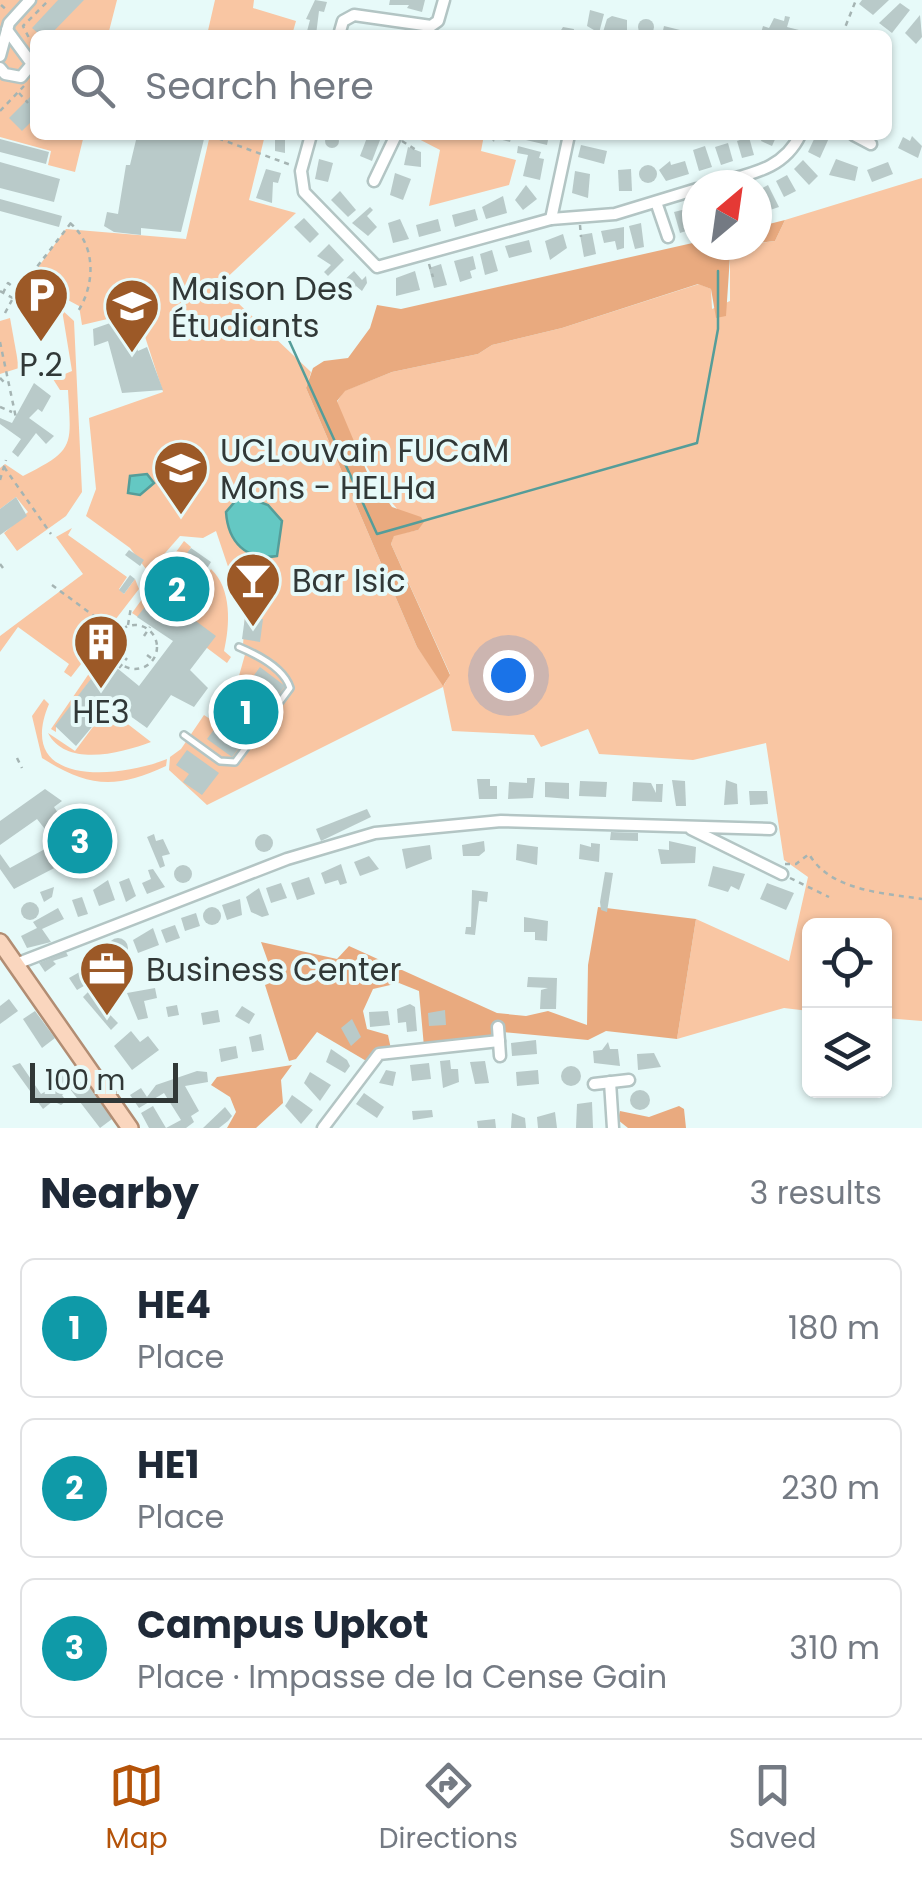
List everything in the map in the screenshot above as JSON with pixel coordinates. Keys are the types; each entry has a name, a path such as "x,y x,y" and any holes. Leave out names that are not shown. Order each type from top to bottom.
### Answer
{"main road":[{"path":"0,942 130,1128"}],"street":[{"path":"0,56 7,30 30,0"},
{"path":"340,30 343,21 354,15 432,26 444,0"},
{"path":"7,30 30,61"},
{"path":"0,68 21,81 30,68"},
{"path":"310,140 302,168 304,192 377,267 550,219 615,214 682,194"},
{"path":"374,181 394,140"},
{"path":"550,219 568,140"},
{"path":"759,170 778,164 798,140"},
{"path":"863,140 871,144"},
{"path":"656,202 668,237"},
{"path":"16,964 250,872 355,838 500,821 770,829"},
{"path":"686,826 782,874"},
{"path":"498,1028 500,1056"},
{"path":"323,1128 379,1054 499,1041"},
{"path":"594,1084 630,1080"},
{"path":"610,1082 613,1128"}],"lane":[{"path":"184,735 220,760 235,762 290,688 287,678 272,665 239,646"}],"path":[{"path":"0,6 6,0"},
{"path":"30,41 23,26 49,0"},
{"path":"844,30 856,0"},
{"path":"44,5 50,11"},
{"path":"0,111 18,92 21,81"},
{"path":"18,92 21,81"},
{"path":"18,92 28,102"},
{"path":"224,140 302,168"},
{"path":"402,140 416,150"},
{"path":"19,290 74,219"},
{"path":"70,223 84,236 90,252 90,280 77,313"},
{"path":"426,254 433,277"},
{"path":"8,283 19,290 25,300 2,292 8,283"},
{"path":"5,312 13,298"},
{"path":"0,342 15,415 0,406"},
{"path":"0,378 8,386"},
{"path":"0,480 6,460"},
{"path":"4,466 50,534"},
{"path":"52,586 124,638"},
{"path":"120,667 113,648 118,634 128,626 131,607"},
{"path":"128,626 149,628"},
{"path":"144,636 149,628"},
{"path":"149,628 156,643 154,660"},
{"path":"98,653 113,648"},
{"path":"147,655 154,660"},
{"path":"120,667 127,658"},
{"path":"120,667 137,669 154,660"},
{"path":"17,758 22,768"},
{"path":"757,862 796,864 809,854 821,871 839,881 922,899"},
{"path":"782,874 829,897"}],"shaded area":[{"path":"0,0 117,0 109,30 30,30 30,140 83,140 75,172 48,165 51,151 0,137"},
{"path":"215,0 254,0 253,8 296,21 293,30 208,30"},
{"path":"209,140 264,140 249,200 296,213 219,285 311,372 306,388 417,647 444,685 450,674 391,544 394,535 418,530 391,502 360,455 337,402 344,391 392,372 478,354 492,345 562,328 699,284 711,289 712,309 730,301 730,260 772,260 772,241 785,220 922,178 922,1021 892,1019 892,918 802,918 802,1010 784,1008 677,1039 696,919 789,961 808,877 784,860 766,743 693,760 599,754 588,729 541,747 534,735 452,731 443,687 207,805 169,770 170,757 181,749 204,715 216,723 220,719 212,708 237,683 246,651 277,670 243,645 245,617 216,531 203,538 180,536 152,568 146,569 130,548 86,516 96,489 89,418 163,392 137,312 82,325 79,306 66,299 16,307 17,296 66,229 186,239"},
{"path":"421,140 483,140 481,151 516,160 509,185 429,206 440,150"},
{"path":"785,220 772,241 772,223"},
{"path":"682,245 682,260 730,260 726,316 716,318 711,289 698,284 562,328 492,345 478,354 392,372 345,391 337,401 367,472 392,507 421,517 424,522 418,530 394,536 391,544 450,675 443,686 417,647 306,388 313,368 324,361 348,358 370,328 377,305 401,309"},
{"path":"62,310 74,321 82,492 66,516 17,551 4,533 28,512 16,497 0,509 0,468 5,464 23,476 53,459 66,444 70,423 68,390 60,390 53,379 72,371"},
{"path":"10,318 19,368 0,374 0,321"},
{"path":"72,528 68,535 127,577 119,589 124,594 135,579 139,589 71,677 64,672 69,664 18,627 0,652 0,636 83,574 56,537"},
{"path":"184,541 191,547 189,551 138,617 132,613"},
{"path":"211,569 226,597 224,651 231,657 227,663 207,648 181,610"},
{"path":"101,656 106,659 56,726 56,732 51,729"},
{"path":"44,699 49,704 42,731 46,750 58,763 99,772 123,771 167,759 166,766 132,779 103,782 59,768 42,758 32,716"},
{"path":"107,708 151,742 110,753 81,754 56,744 48,733 75,751"},
{"path":"598,907 696,919 677,1039 606,1031 588,1040 503,1032 499,1041 424,1047 419,991 399,983 373,989 363,1011 367,1029 388,1035 391,1049 368,1062 317,1032 296,1059 289,1061 265,985 275,981 261,942 337,959 349,946 497,1013 526,1016 548,1011 587,1025 588,965"},
{"path":"292,1065 281,1080 283,1103 256,1128 227,1128 236,1112 230,1097 211,1085 217,1077"},
{"path":"679,1106 684,1109 686,1128 628,1128 618,1120 620,1111 649,1117"}],"water":[{"path":"147,474 154,483 140,495 128,493 130,476"},
{"path":"238,498 268,505 282,521 277,556 248,552 230,532 226,512"}],"building":[{"path":"58,0 84,0 55,30 32,28"},
{"path":"315,0 327,2 324,12 319,11 317,30 307,30 310,20 306,19"},
{"path":"390,0 425,0 422,12 407,8 409,5 389,5"},
{"path":"862,0 889,0 873,15 859,4"},
{"path":"900,3 910,10 892,33 879,23"},
{"path":"590,10 604,14 600,30 587,26"},
{"path":"920,15 922,37 916,44 905,33"},
{"path":"612,16 627,20 627,30 604,30"},
{"path":"785,16 790,17 787,27 799,30 762,30 763,26 769,28 774,18 784,21"},
{"path":"640,21 652,21 653,30 639,30"},
{"path":"30,97 30,123 22,131 9,118"},
{"path":"912,136 922,146 918,158 898,148 903,137 910,141"},
{"path":"0,139 49,152 46,164 0,152"},
{"path":"136,140 204,140 181,232 141,228 141,235 114,232 104,226 107,212 118,214 126,165 130,165"},
{"path":"275,140 285,140 285,153 275,151"},
{"path":"325,140 339,140 332,148 325,141"},
{"path":"366,140 380,140 372,161 360,156"},
{"path":"750,140 754,155 742,158 737,141"},
{"path":"814,140 828,140 820,158 808,152"},
{"path":"728,143 733,161 721,165 715,147"},
{"path":"581,145 607,151 604,164 578,157"},
{"path":"518,146 541,152 539,158 544,159 540,180 523,176 528,155 517,153"},
{"path":"705,146 712,167 699,170 693,150"},
{"path":"408,147 421,152 421,167 404,165"},
{"path":"319,159 333,163 328,182 315,179"},
{"path":"836,159 858,167 855,181 829,175"},
{"path":"803,160 818,176 809,185 794,169"},
{"path":"670,161 671,165 685,161 688,170 666,181 659,170"},
{"path":"0,162 60,179 54,202 0,188"},
{"path":"888,162 893,174 872,182 867,170"},
{"path":"648,165 655,167 655,181 648,183 641,181 639,174 641,167"},
{"path":"266,169 281,173 278,183 273,182 272,203 256,198"},
{"path":"631,169 632,191 619,191 618,170"},
{"path":"575,171 590,174 588,198 572,193"},
{"path":"395,173 411,179 403,200 390,195"},
{"path":"787,175 796,191 784,197 776,181"},
{"path":"526,185 537,199 523,210 515,200"},
{"path":"340,191 356,210 348,217 331,200"},
{"path":"503,196 507,213 486,219 482,207"},
{"path":"0,199 62,216 59,227 0,211"},
{"path":"370,207 373,210 367,216 377,227 368,236 352,223"},
{"path":"475,209 478,220 455,227 452,215"},
{"path":"682,210 682,232 680,233 674,212"},
{"path":"304,218 319,234 310,243 294,227"},
{"path":"400,219 409,239 393,243 388,223"},
{"path":"438,219 441,231 419,237 416,225"},
{"path":"641,223 644,247 635,249 629,226"},
{"path":"624,227 624,248 617,250 615,241 604,243 601,231"},
{"path":"592,233 596,254 584,257 580,235"},
{"path":"563,234 567,248 550,260 545,241"},
{"path":"529,240 532,252 509,258 505,246"},
{"path":"329,244 344,260 328,276 324,272 331,265 317,256"},
{"path":"492,250 498,271 485,275 480,254"},
{"path":"473,256 476,269 470,271 472,278 460,282 454,261"},
{"path":"441,264 447,285 434,288 429,268"},
{"path":"354,271 362,280 366,276 367,283 362,291 356,286 347,295 338,286"},
{"path":"415,271 420,290 396,296 396,278"},
{"name":"Maison Des Étudiants","path":"136,314 141,329 131,333 138,351 147,347 163,390 122,393 108,341 94,346 93,329"},
{"path":"34,383 51,396 42,412 38,409 29,418 54,436 46,444 36,433 18,457 12,452 21,439 0,424 0,418 12,423"},
{"path":"16,497 27,516 0,535 0,509"},
{"path":"191,548 211,562 181,610 216,636 190,670 208,688 194,707 171,695 147,728 112,703 76,746 55,726 106,659 139,686 173,641 137,617"},
{"path":"129,550 144,560 140,566 125,555"},
{"path":"130,575 135,579 124,594 119,590"},
{"name":"Bar Isic","path":"245,617 263,619 260,642 242,639"},
{"path":"260,667 285,686 232,757 207,739"},
{"path":"187,750 219,773 202,795 183,782 189,774 176,765"},
{"path":"527,778 535,778 533,798 508,799 509,782 527,783"},
{"path":"477,779 490,779 490,786 497,786 497,799 479,799"},
{"path":"672,780 685,781 686,806 676,806"},
{"path":"726,780 737,784 738,804 724,805"},
{"path":"580,781 607,782 606,797 579,796"},
{"path":"545,782 569,783 569,799 545,797"},
{"path":"633,782 651,783 656,793 656,784 663,784 662,802 632,801"},
{"path":"45,789 62,801 54,807 73,835 92,825 110,839 14,889 0,869 0,854 10,868 56,843 37,819 0,845 0,821"},
{"path":"749,791 767,791 768,804 750,805"},
{"path":"367,809 371,817 321,841 316,829"},
{"path":"611,832 638,833 638,841 610,840"},
{"path":"154,834 156,841 163,839 170,854 162,856 165,866 160,868 147,837"},
{"path":"264,834 273,843 264,852 255,843"},
{"path":"484,841 485,851 479,856 463,856 462,845"},
{"path":"669,841 696,847 695,863 661,864 658,849 669,850"},
{"path":"591,843 600,844 599,862 579,859 580,844 591,847"},
{"path":"517,844 538,847 537,865 516,860"},
{"path":"430,845 432,859 406,869 402,849"},
{"path":"369,856 379,869 360,876 354,862"},
{"path":"341,864 347,883 340,885 338,880 325,884 321,873"},
{"path":"183,865 190,867 190,881 183,883 176,881 174,874 176,867"},
{"path":"713,866 745,874 739,890 731,886 728,892 708,886"},
{"path":"153,869 165,887 147,894 142,883 151,879 148,870"},
{"path":"605,872 613,873 607,912 601,910 600,902"},
{"path":"309,877 315,894 297,900 291,883"},
{"path":"129,878 136,896 126,902 119,882"},
{"path":"108,880 115,900 99,906 93,890"},
{"path":"281,883 287,898 271,903 266,888"},
{"path":"767,883 794,893 786,910 760,899"},
{"path":"54,887 52,897 44,902 40,892"},
{"path":"259,888 269,915 262,917 251,912 246,897"},
{"path":"472,890 488,892 487,902 479,901 475,935 465,934 466,927 471,927"},
{"path":"82,897 88,914 78,917 72,900"},
{"path":"240,899 242,915 227,920 222,905"},
{"path":"30,902 39,911 30,920 21,911"},
{"path":"212,907 221,916 212,925 203,916"},
{"path":"58,908 64,919 42,929 51,942 27,948 21,936 37,928 33,922"},
{"path":"196,913 200,926 185,931 181,918"},
{"path":"524,917 548,921 547,941 535,940 535,932 524,932"},
{"path":"175,925 180,938 166,943 161,930"},
{"path":"153,928 159,945 138,953 133,940"},
{"path":"118,938 128,948 118,958 108,948"},
{"path":"66,952 68,956 53,961 56,964 45,972 39,963"},
{"path":"99,961 105,972 115,966 120,975 110,980 106,973 77,990 69,978"},
{"path":"528,977 557,978 556,1009 540,1009 541,990 548,988 527,987"},
{"path":"155,988 157,998 144,1001 148,1018 138,1020 127,993"},
{"path":"88,992 118,1023 111,1030 83,997"},
{"path":"9,999 18,1011 0,1024 0,1006"},
{"path":"410,1004 415,1007 417,1031 407,1032 406,1022 398,1023 397,1009"},
{"path":"177,1005 179,1015 168,1017 166,1007"},
{"path":"242,1006 255,1014 249,1024 235,1016"},
{"path":"218,1010 220,1022 203,1025 201,1013"},
{"path":"445,1010 446,1025 429,1026 428,1013"},
{"path":"35,1011 55,1038 42,1048 23,1019"},
{"path":"388,1011 390,1025 370,1027 369,1012"},
{"path":"352,1019 361,1037 351,1046 341,1028"},
{"path":"131,1031 140,1042 148,1036 159,1050 132,1070 114,1046"},
{"path":"261,1034 264,1050 252,1052 249,1037"},
{"path":"536,1040 537,1054 512,1056 511,1043"},
{"path":"608,1042 610,1049 618,1049 620,1066 594,1063 593,1051 602,1050"},
{"path":"236,1046 238,1058 221,1062 219,1049"},
{"path":"331,1049 347,1060 350,1066 345,1073 326,1062"},
{"path":"654,1053 661,1067 638,1070 637,1054"},
{"path":"450,1060 451,1069 458,1069 459,1082 443,1088 440,1061"},
{"path":"485,1061 489,1083 475,1084 470,1062"},
{"path":"20,1063 41,1094 57,1085 53,1079 67,1068 74,1078 67,1083 71,1089 84,1080 112,1119 100,1128 70,1089 62,1095 66,1101 61,1105 53,1101 43,1109 12,1066"},
{"path":"429,1063 431,1079 412,1081 410,1065"},
{"path":"571,1066 581,1076 571,1086 561,1076"},
{"path":"386,1070 396,1072 393,1086 379,1083"},
{"path":"538,1070 539,1084 517,1086 516,1072"},
{"path":"197,1071 207,1072 208,1082 185,1086 199,1111 191,1116 194,1122 186,1128 166,1128 181,1120 164,1093 139,1108 130,1095 141,1088 147,1097 156,1085"},
{"path":"310,1072 331,1085 320,1101 304,1083"},
{"path":"640,1090 650,1100 640,1110 630,1100"},
{"path":"364,1093 384,1107 377,1118 356,1104"},
{"path":"292,1095 313,1110 301,1124 285,1106"},
{"path":"592,1102 593,1128 576,1128 577,1104"},
{"path":"153,1106 166,1128 149,1128 141,1113"},
{"path":"225,1107 232,1116 228,1121 219,1128 203,1128"},
{"path":"432,1110 433,1117 413,1120 412,1111"},
{"path":"555,1112 557,1128 538,1128 537,1117"},
{"path":"512,1113 525,1118 526,1128 511,1128"},
{"path":"495,1119 496,1128 478,1128 477,1121"}],"waterway":[{"path":"288,338 377,534 697,443 718,329 718,271"}],"place":[{"name":"P.2","path":"41,344"},
{"name":"Maison Des Étudiants","path":"132,355"},
{"name":"UCLouvain FUCaM Mons - HELHa","path":"181,517"},
{"name":"HE1","path":"177,589"},
{"name":"Bar Isic","path":"253,629"},
{"name":"HE3","path":"101,691"},
{"name":"HE4","path":"246,712"},
{"name":"Campus Upkot","path":"80,841"},
{"name":"Business Center","path":"107,1018"}]}
